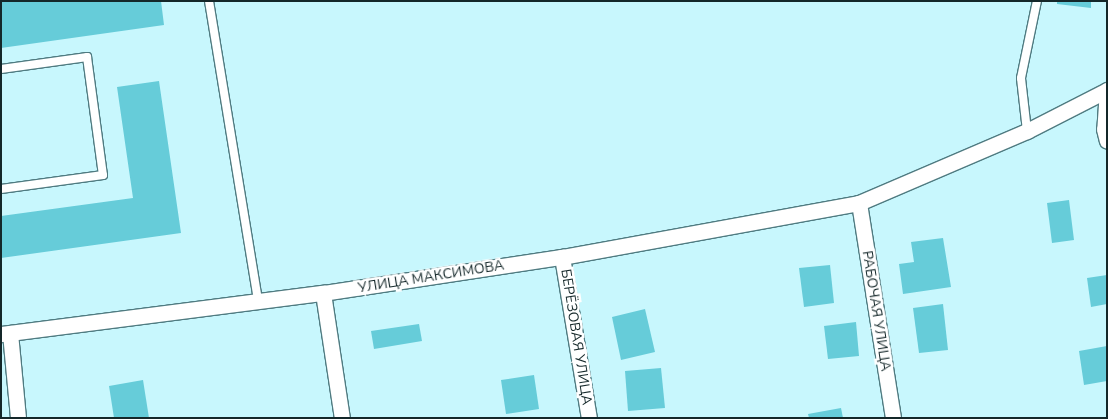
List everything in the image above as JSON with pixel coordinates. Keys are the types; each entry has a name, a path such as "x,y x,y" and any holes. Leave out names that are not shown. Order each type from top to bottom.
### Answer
{"street":[{"name":"УЛИЦА МАКСИМОВА","path":"6,333 323,293 562,257 858,204 1027,131 1107,90"},
{"path":"1107,90 1104,130 1107,141"},
{"name":"РАБОЧАЯ УЛИЦА","path":"858,204 892,418"},
{"name":"БЕРЁЗОВАЯ УЛИЦА","path":"562,257 589,418"},
{"path":"323,293 342,418"},
{"path":"6,333 18,418"}],"lane":[{"path":"209,1 258,301"},
{"path":"1027,131 1020,78 1037,1"},
{"path":"1,69 86,57 103,175 1,189"}],"building":[{"path":"1,1 161,1 164,25 1,48"},
{"path":"1057,1 1091,1 1091,8 1057,4"},
{"path":"159,81 181,233 1,258 1,216 133,198 117,87"},
{"path":"1069,200 1074,240 1052,243 1047,203"},
{"path":"943,238 951,287 903,294 899,264 914,262 911,242"},
{"path":"830,265 834,303 804,307 799,268"},
{"path":"1107,275 1107,304 1091,307 1087,278"},
{"path":"943,304 948,350 919,353 913,308"},
{"path":"645,309 655,352 621,360 612,317"},
{"path":"856,322 859,356 828,359 824,326"},
{"path":"419,324 422,341 374,349 371,331"},
{"path":"1107,346 1107,381 1084,385 1079,351"},
{"path":"661,368 665,408 628,411 625,371"},
{"path":"534,375 539,409 506,414 501,380"},
{"path":"143,380 149,418 114,418 109,386"},
{"path":"841,408 843,418 809,418 808,414"}]}
